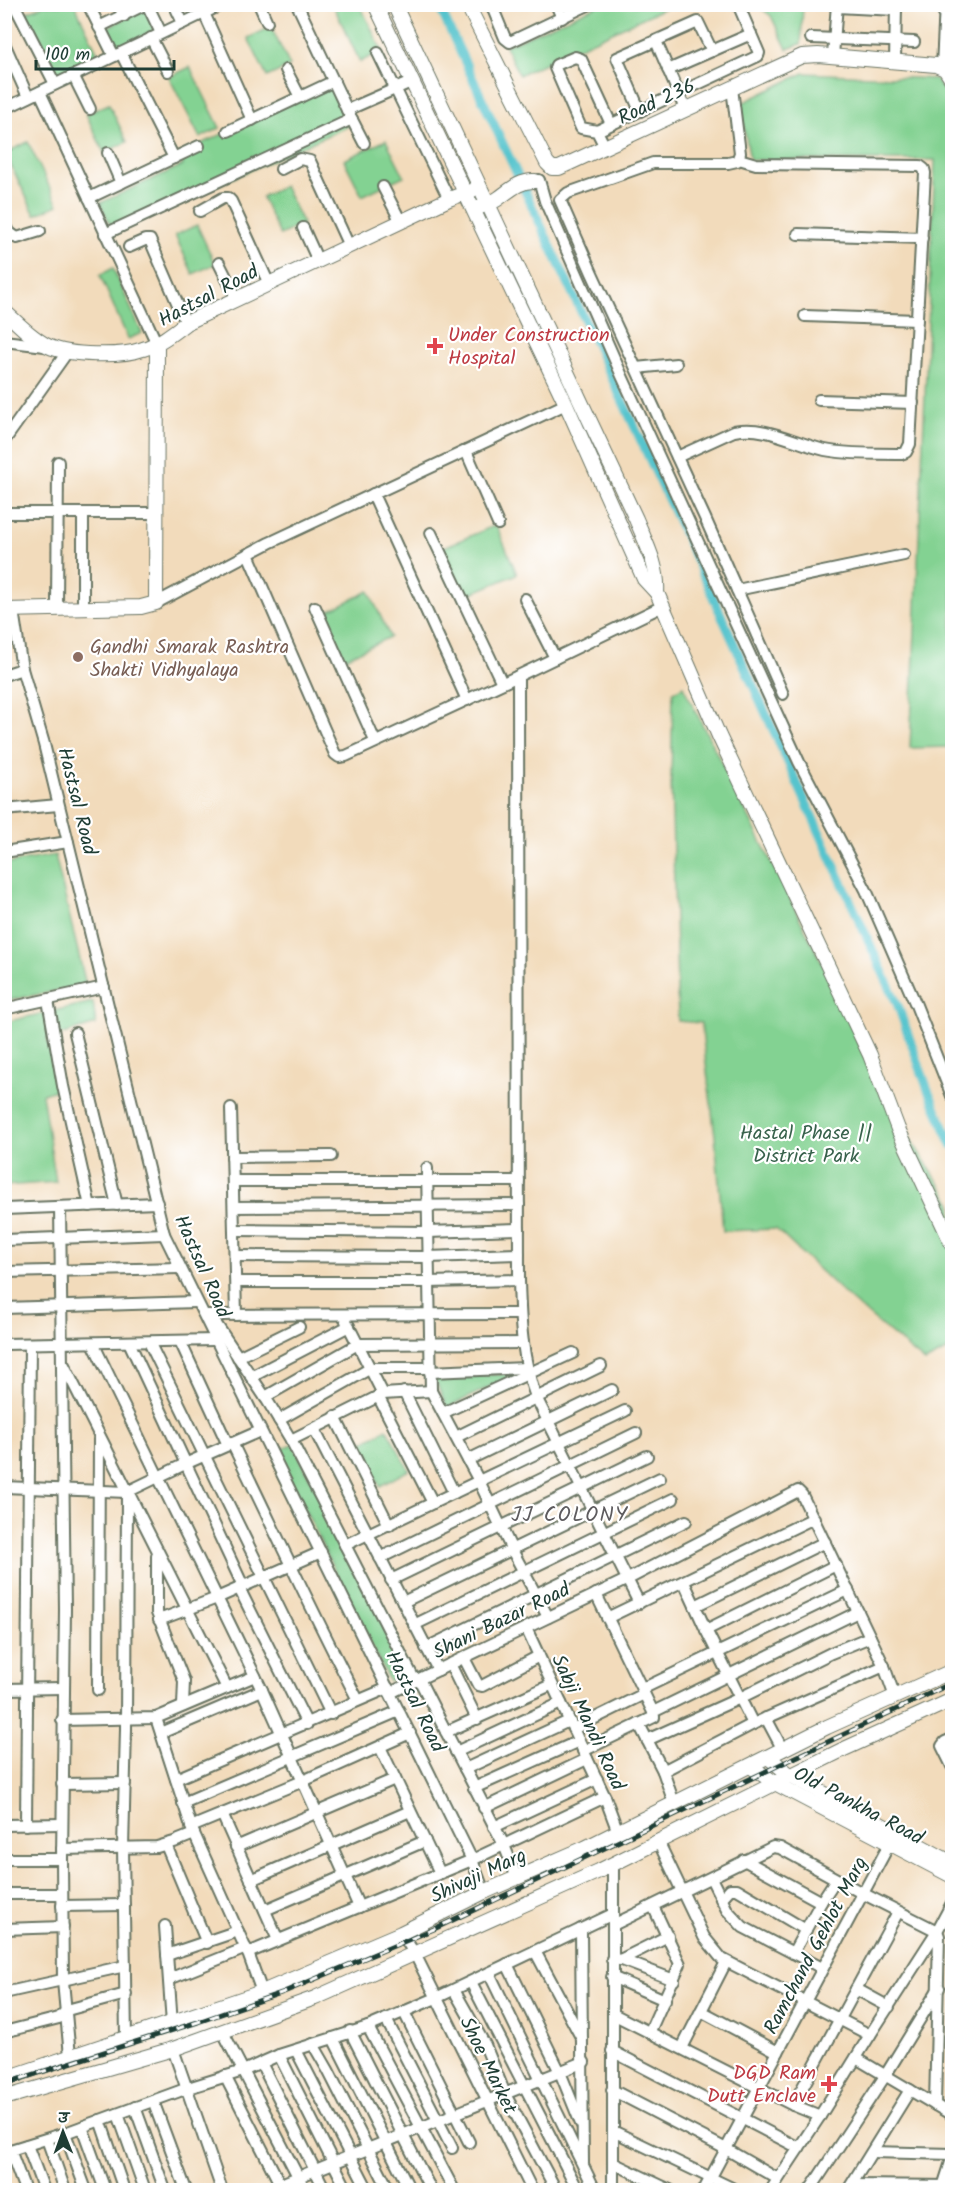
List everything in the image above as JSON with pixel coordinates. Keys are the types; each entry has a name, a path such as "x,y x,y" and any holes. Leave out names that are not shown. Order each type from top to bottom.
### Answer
{"street":[{"path":"88,4 174,158"},
{"path":"118,4 123,16"},
{"path":"99,27 146,4 168,71"},
{"path":"174,4 183,23"},
{"path":"4,95 7,108 183,23 202,10 223,4"},
{"path":"259,4 267,22"},
{"path":"297,4 364,143"},
{"path":"375,4 566,404 644,579 660,600 719,736 870,1055 898,1129 952,1244"},
{"path":"394,4 481,188 500,197 654,564 660,600"},
{"path":"466,4 549,167 556,169"},
{"path":"491,4 505,38 510,42 590,4"},
{"path":"556,4 562,18"},
{"path":"611,124 581,58 575,57 558,64 555,68 581,128 597,130 611,124 640,111 756,58 759,53 738,4"},
{"path":"945,4 942,67 952,80"},
{"path":"16,5 55,84"},
{"path":"833,56 837,6 896,7 895,62"},
{"path":"202,10 252,120"},
{"path":"640,111 617,58 698,22 712,51"},
{"path":"668,70 751,34"},
{"path":"811,38 915,42"},
{"path":"656,41 684,109"},
{"path":"4,43 28,97"},
{"path":"378,53 449,199"},
{"name":"Road 236","path":"500,197 684,109 802,56 833,56 942,67"},
{"path":"286,70 300,97"},
{"path":"73,75 90,109"},
{"path":"228,131 334,81"},
{"path":"105,234 350,115 411,82"},
{"path":"732,88 739,159"},
{"path":"4,340 68,351 105,354 141,350 156,344 40,92"},
{"path":"597,130 604,147"},
{"path":"89,198 199,146"},
{"path":"108,153 121,183"},
{"path":"281,169 300,159 310,161 349,246"},
{"path":"677,457 734,431 750,429 761,429 826,450 903,453 908,450 913,403 922,238 925,173 922,167 762,164 739,159 728,163 653,163 561,197 561,202 587,263 783,694"},
{"path":"532,183 553,220 799,762 866,890 916,1005 952,1096"},
{"path":"383,187 401,222"},
{"name":"Hastsal Road","path":"481,188 449,199 186,323 156,344 156,603 141,607 9,610 164,1234 196,1302 206,1315 215,1340 472,1860 484,1892"},
{"path":"473,210 500,197"},
{"path":"200,211 223,198 231,201 269,284"},
{"path":"4,223 9,233 17,238 40,231"},
{"path":"303,228 318,261"},
{"path":"798,234 922,238"},
{"path":"129,247 150,240 186,323"},
{"path":"219,263 237,299"},
{"path":"4,311 32,336 49,346"},
{"path":"805,316 917,320"},
{"path":"4,441 68,351"},
{"path":"636,368 676,363"},
{"path":"819,400 913,403"},
{"path":"156,603 248,554 566,404"},
{"path":"466,451 498,524"},
{"path":"57,609 58,462"},
{"path":"373,494 466,700"},
{"path":"4,513 155,513"},
{"path":"83,513 83,609"},
{"path":"432,533 502,684"},
{"path":"248,554 335,754 339,757 346,756 502,684 555,658 660,600"},
{"path":"737,590 904,555"},
{"path":"525,599 555,658"},
{"path":"315,607 375,741"},
{"path":"4,675 22,669"},
{"path":"518,676 519,1280 523,1343 527,1371 536,1397 639,1603"},
{"path":"4,810 58,805"},
{"path":"4,852 68,842"},
{"path":"4,1009 104,987"},
{"path":"48,1000 63,1086 90,1206"},
{"path":"75,1033 117,1205"},
{"path":"231,1108 236,1315"},
{"path":"232,1157 332,1156"},
{"path":"427,1168 431,1391 548,1617"},
{"path":"233,1181 519,1181"},
{"path":"4,1209 157,1203"},
{"path":"234,1207 519,1205"},
{"path":"60,1207 65,1609 62,1720 62,1906 63,1981 70,2056"},
{"path":"234,1230 428,1232 519,1229"},
{"path":"4,1240 164,1234"},
{"path":"235,1256 428,1257 519,1254"},
{"path":"4,1272 180,1268"},
{"path":"236,1282 519,1280"},
{"path":"4,1308 196,1302"},
{"path":"206,1315 520,1314"},
{"path":"206,1315 238,1357 291,1440 446,1732 504,1845 517,1878"},
{"path":"343,1315 371,1368 380,1395 433,1503"},
{"path":"251,1377 349,1326"},
{"path":"238,1357 299,1327"},
{"path":"4,1344 215,1340"},
{"path":"180,1341 358,1700"},
{"path":"93,1342 262,1690 359,1907"},
{"path":"129,1342 241,1587 307,1724"},
{"path":"148,1342 330,1714"},
{"path":"265,1397 358,1344 523,1343"},
{"path":"26,1825 30,1344"},
{"path":"443,1413 527,1371 573,1353"},
{"path":"62,1362 227,1688"},
{"path":"456,1437 601,1366"},
{"path":"279,1420 371,1368 527,1371"},
{"path":"468,1460 612,1390"},
{"path":"291,1440 380,1395 431,1391"},
{"path":"404,1392 454,1493"},
{"path":"345,1545 625,1411"},
{"path":"335,1417 389,1525"},
{"path":"314,1429 438,1670"},
{"path":"4,1487 127,1492 260,1431"},
{"path":"380,1558 636,1433"},
{"path":"98,1690 99,1435"},
{"path":"391,1580 647,1456"},
{"path":"403,1602 660,1478"},
{"path":"126,2038 123,1848 127,1492"},
{"name":"Shani Bazar Road","path":"176,1779 358,1700 417,1680 628,1579 795,1492 802,1495 814,1518"},
{"path":"414,1625 673,1499"},
{"path":"607,1618 814,1518 884,1666 895,1697"},
{"path":"426,1648 686,1521"},
{"path":"695,1606 825,1542"},
{"path":"158,1552 156,1607 183,1681 183,1706"},
{"path":"159,1620 217,1598 321,1552"},
{"path":"706,1630 836,1565"},
{"path":"684,1582 753,1724"},
{"path":"465,1769 643,1692 717,1653 848,1590"},
{"path":"484,1808 583,1750 654,1717 596,1594"},
{"path":"653,1712 858,1612"},
{"name":"Sabji Mandi Road","path":"526,1628 597,1779 618,1832"},
{"path":"647,1740 741,1698 831,1653 870,1637"},
{"path":"464,1658 478,1685 482,1686 539,1656"},
{"path":"450,1664 477,1719"},
{"path":"663,1771 753,1724 884,1666"},
{"name":"Shivaji Marg","path":"4,2079 262,1992 401,1933 484,1892 618,1832 768,1757 952,1671"},
{"path":"62,1720 156,1718 255,1676"},
{"path":"446,1732 551,1685"},
{"path":"4,1689 63,1688"},
{"path":"161,1733 262,1690"},
{"path":"4,2098 173,2049 315,1998 614,1864 789,1775 952,1700"},
{"path":"456,1752 561,1703"},
{"path":"183,1803 399,1711"},
{"path":"156,1718 192,1831 247,1950 262,1992"},
{"path":"766,1718 783,1750"},
{"path":"639,1724 663,1771 674,1803"},
{"path":"4,1859 166,1845 222,1814 410,1733"},
{"path":"952,1739 942,1746 952,1766"},
{"path":"380,1747 440,1873"},
{"path":"474,1788 583,1750"},
{"name":"Old Pankha Road","path":"768,1757 789,1775 952,1863"},
{"name":"Old Pankha Road","path":"750,1766 775,1783 952,1876"},
{"path":"236,1847 395,1779"},
{"path":"494,1827 597,1779"},
{"path":"62,1784 125,1783"},
{"path":"169,1979 278,1940 472,1860 605,1797"},
{"path":"251,1880 410,1811"},
{"path":"222,1814 278,1940"},
{"path":"4,1825 62,1824"},
{"path":"264,1910 425,1841"},
{"path":"658,1841 704,1937 716,1953 726,1962 805,2000 870,2035"},
{"name":"Ramchand Gehlot Marg","path":"704,2190 890,1843"},
{"path":"166,1845 207,1943"},
{"path":"25,2190 7,2151 243,2071 279,2055 404,2012 580,1929 653,1905 744,1860 776,1847 937,1931 939,1936 939,1987 935,2105"},
{"path":"744,1860 821,1902"},
{"path":"609,2189 613,2163 612,1977 616,1959 613,1920 614,1864"},
{"path":"711,1878 728,1910 743,1927 822,1968"},
{"path":"793,1953 836,1879"},
{"path":"721,1899 730,1889 737,1889 806,1930"},
{"path":"4,1894 62,1894"},
{"path":"771,2190 937,1931 952,1903"},
{"path":"62,1906 124,1905"},
{"path":"650,2031 675,1980 680,1961 653,1905"},
{"path":"793,2105 898,1912"},
{"path":"165,1926 172,2024"},
{"path":"4,1929 63,1927"},
{"path":"580,1929 584,2062 583,2166"},
{"path":"167,1955 238,1931"},
{"name":"Shoe Market","path":"401,1933 416,1954 532,2190"},
{"path":"616,1959 668,1936"},
{"path":"535,1951 583,2042"},
{"path":"616,1959 675,1980"},
{"path":"682,2048 726,1962"},
{"path":"507,1964 560,2072 584,2130"},
{"path":"4,1993 125,1966"},
{"path":"489,1973 595,2190"},
{"path":"612,1977 665,2000"},
{"path":"471,1982 578,2190"},
{"path":"810,2190 885,2076 939,1987"},
{"path":"454,1989 485,2045 505,2094 556,2190"},
{"path":"856,1989 889,2007"},
{"path":"4,2032 58,2018 67,2010 126,1994"},
{"path":"701,2011 778,2052"},
{"path":"404,2012 469,2142"},
{"path":"613,2014 793,2105 820,2116"},
{"path":"386,2019 452,2148"},
{"path":"368,2026 454,2190"},
{"path":"350,2031 431,2190"},
{"path":"223,2032 305,2190"},
{"path":"333,2038 410,2190"},
{"path":"312,2044 328,2070 389,2190"},
{"path":"173,2049 222,2190"},
{"path":"296,2050 368,2190"},
{"path":"612,2051 799,2148"},
{"path":"279,2055 347,2190"},
{"path":"855,2058 952,2115"},
{"path":"267,2190 281,2188 298,2178 584,2062"},
{"path":"261,2063 325,2190"},
{"path":"225,2076 281,2188"},
{"path":"612,2090 726,2149 778,2179"},
{"path":"850,2188 910,2090"},
{"path":"153,2101 186,2190"},
{"path":"135,2108 165,2190"},
{"path":"118,2114 145,2190"},
{"path":"100,2120 124,2190"},
{"path":"82,2127 105,2190"},
{"path":"613,2132 736,2190"},
{"path":"65,2133 86,2190"},
{"path":"47,2139 65,2190"},
{"path":"27,2145 44,2190"},
{"path":"872,2152 952,2154"},
{"path":"850,2188 946,2188 952,2159"},
{"path":"613,2163 670,2190"}],"green space":[{"path":"44,5 75,5 99,56 55,77 25,13"},
{"path":"333,5 360,5 382,51 360,62"},
{"path":"599,5 671,5 519,75 505,46"},
{"path":"757,5 803,5 801,44 787,49 771,16"},
{"path":"145,9 155,30 114,50 104,29"},
{"path":"271,27 290,66 267,77 248,38"},
{"path":"190,67 220,128 200,138 169,77"},
{"path":"804,73 936,79 952,103 952,747 910,748 935,160 750,160 740,104"},
{"path":"330,85 348,126 114,232 100,203 183,165 179,154"},
{"path":"109,104 127,142 104,153 86,114"},
{"path":"386,140 404,176 362,196 344,160"},
{"path":"28,142 58,205 35,215 5,153"},
{"path":"284,186 303,224 280,235 262,197"},
{"path":"197,225 215,264 193,274 175,235"},
{"path":"113,268 142,333 128,339 100,275"},
{"path":"496,525 517,574 463,597 442,548"},
{"path":"369,591 390,637 343,659 322,614"},
{"name":"Hastal Phase || District Park","path":"683,686 851,1021 877,1088 952,1203 952,1348 925,1362 852,1301 776,1229 723,1231 715,1136 701,1023 678,1021 671,779 673,692"},
{"path":"55,855 86,985 5,1001 5,864"},
{"path":"93,1002 96,1024 47,1039 60,1089 42,1094 56,1182 5,1186 5,1022"},
{"path":"515,1374 447,1408 434,1377"},
{"path":"387,1429 409,1470 380,1486 358,1445"},
{"path":"293,1444 408,1674 389,1681 276,1451"}],"waterway":[{"path":"438,4 695,557 898,1006 928,1090 952,1145"}],"railway":[{"path":"4,2084 284,1992 434,1929 952,1683"}],"place":[{"name":"Under Construction Hospital","path":"435,346"},
{"name":"Gandhi Smarak Rashtra Shakti Vidhyalaya","path":"78,657"},
{"name":"DGD Ram Dutt Enclave","path":"829,2084"}],"district":[{"name":"JJ COLONY","path":"570,1514"}]}
